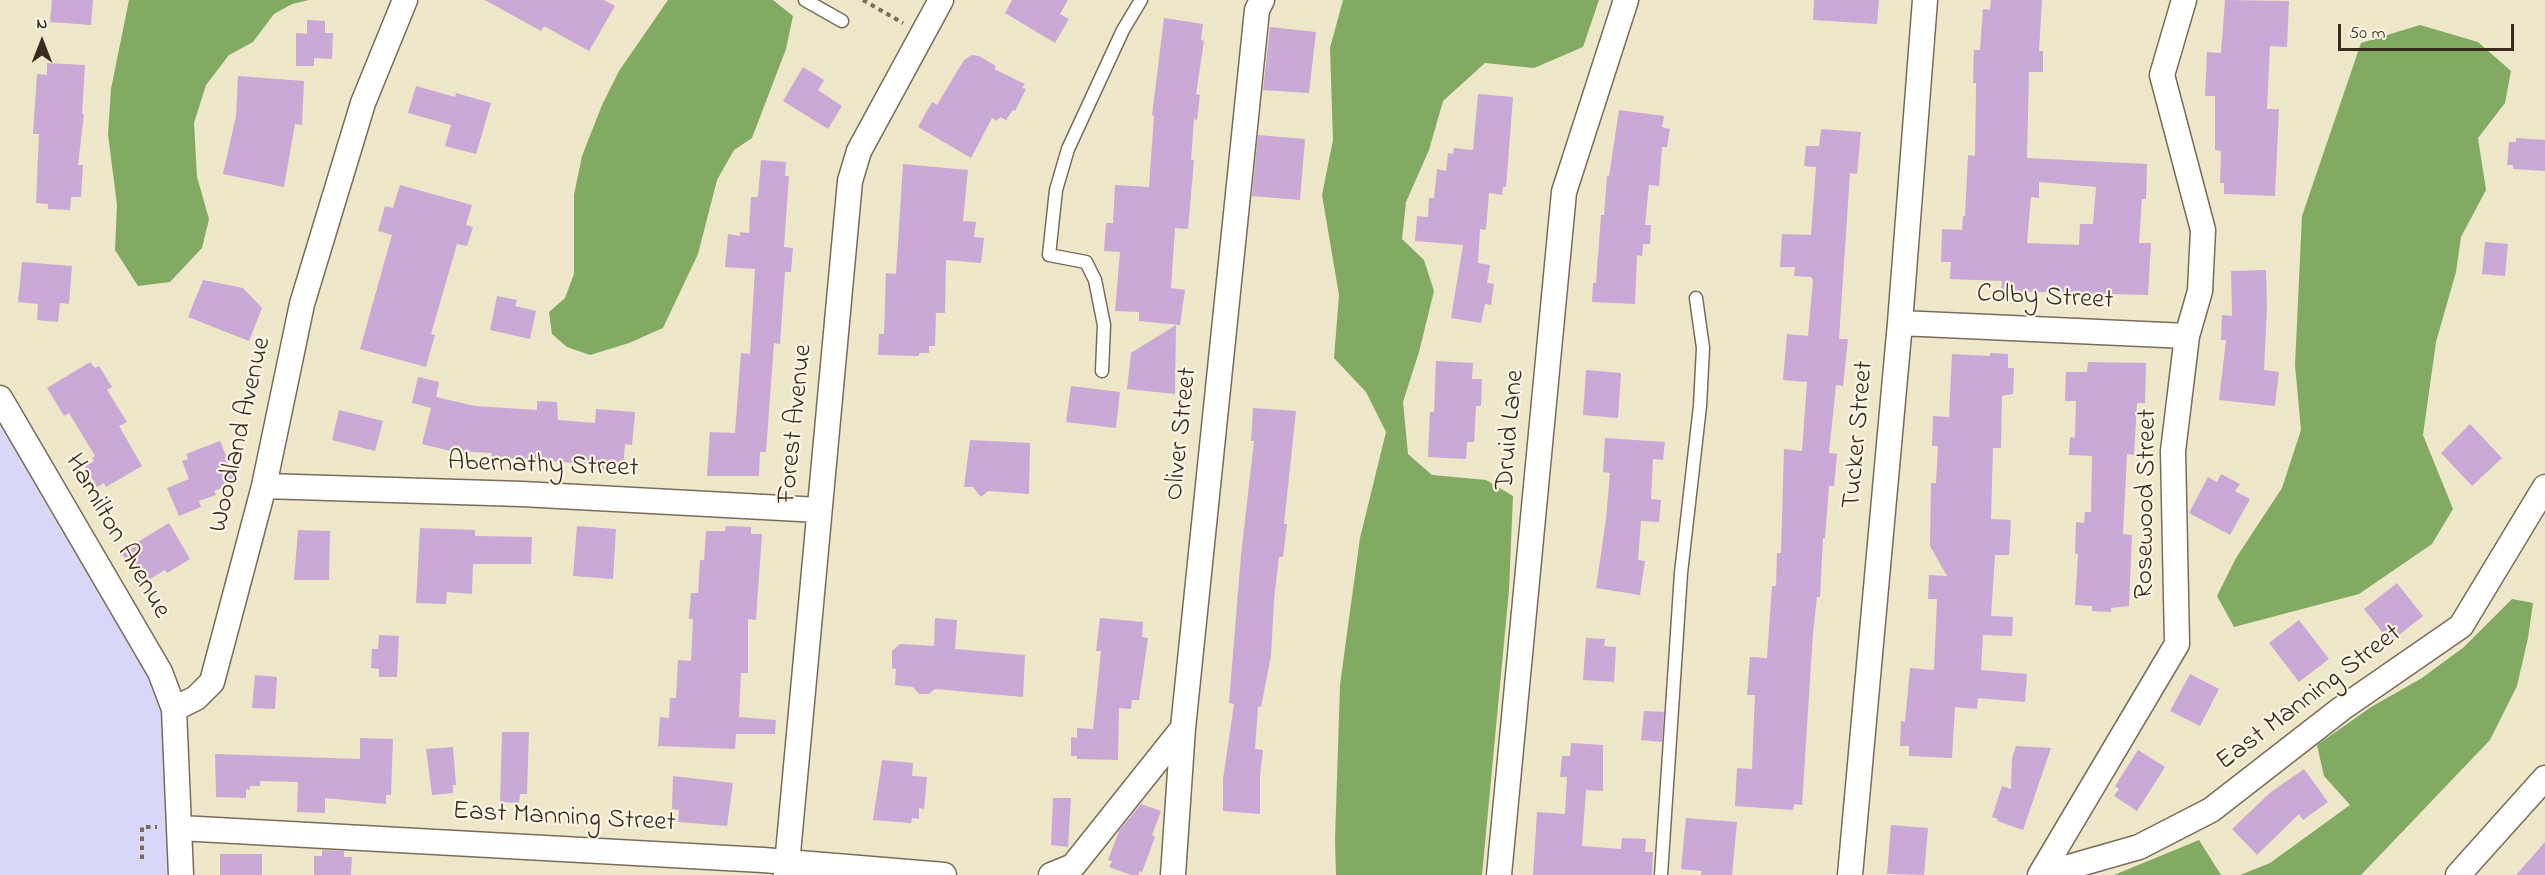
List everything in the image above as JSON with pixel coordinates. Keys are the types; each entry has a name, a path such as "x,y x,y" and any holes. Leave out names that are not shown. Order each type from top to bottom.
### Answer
{"street":[{"name":"Woodland Avenue","path":"174,709 196,698 212,682 264,486 302,304 363,103 405,0"},
{"name":"Forest Avenue","path":"787,869 850,182 859,151 941,0"},
{"name":"Druid Lane","path":"1499,875 1564,192 1626,0"},
{"name":"Tucker Street","path":"1850,875 1900,323 1925,0"},
{"name":"Rosewood Street","path":"2041,875 2176,644 2173,451 2187,336 2200,291 2203,230 2162,75 2184,0"},
{"name":"Oliver Street","path":"1173,875 1183,728 1253,3"},
{"name":"Colby Street","path":"1900,323 2187,336"},
{"name":"Hamilton Avenue","path":"0,398 160,672 174,709"},
{"name":"Abernathy Street","path":"264,486 522,494 819,510"},
{"name":"East Manning Street","path":"2041,875 2139,847 2211,810 2341,709 2461,626 2545,487"},
{"path":"174,709 169,827 181,875"},
{"path":"1051,875 1073,866 1183,728"},
{"path":"2458,875 2545,778"},
{"name":"East Manning Street","path":"169,827 787,869 944,875"}],"lane":[{"path":"805,0 842,21"},
{"path":"1102,371 1104,325 1095,280 1086,262 1049,255 1056,190 1068,149 1123,30 1141,0"},
{"path":"1661,875 1682,573 1700,406 1703,348 1696,298"}],"path":[{"path":"863,0 904,23"},
{"path":"142,860 142,827 169,827"}],"shaded area":[{"path":"0,398 160,672 181,875 0,875"}],"green space":[{"path":"129,0 309,0 292,4 274,14 253,42 229,55 206,85 194,123 197,177 209,219 202,248 170,282 138,286 115,250 117,205 108,134 111,89"},
{"path":"668,0 773,0 793,16 786,49 752,138 734,150 717,180 698,254 663,328 629,343 590,355 567,347 552,334 549,312 565,298 574,274 574,195 582,156 602,105 619,71"},
{"path":"1343,0 1599,0 1583,47 1534,68 1485,63 1443,101 1429,150 1406,202 1402,239 1424,260 1434,291 1419,352 1403,402 1408,454 1432,475 1486,480 1513,496 1509,590 1482,875 1336,875 1340,685 1360,538 1386,432 1366,392 1334,358 1339,295 1322,195 1333,140 1330,48"},
{"path":"2420,25 2478,42 2511,71 2505,103 2478,138 2486,190 2461,237 2456,272 2436,342 2423,435 2453,509 2432,544 2359,594 2234,627 2217,596 2236,558 2282,488 2301,430 2295,365 2302,216 2361,43"},
{"path":"2512,599 2533,603 2528,638 2517,686 2490,740 2361,875 2240,875 2270,863 2350,805 2324,776 2317,745 2371,707 2422,678 2464,647"},
{"path":"2199,840 2221,875 2114,875"}],"building":[{"path":"52,0 93,0 91,25 50,22"},
{"path":"485,0 604,0 615,6 589,51 544,26 541,31"},
{"path":"1012,0 1068,0 1060,14 1069,19 1055,43 1005,13"},
{"path":"1814,0 1879,0 1877,24 1813,20"},
{"path":"1991,0 2042,0 2039,51 2043,51 2043,72 2029,72 2027,158 2147,164 2146,199 2142,199 2139,243 2151,243 2148,295 2001,291 2002,281 1950,279 1951,262 1941,262 1942,229 1962,230 1963,216 1965,216 1968,155 1975,156 1974,50 1980,50 1983,9 1990,10","holes":["2039,182 2096,187 2093,224 2080,224 2079,245 2027,243 2031,197 2039,198"]},
{"path":"2225,0 2289,1 2287,47 2270,46 2267,109 2279,109 2275,196 2224,194 2224,183 2220,183 2221,151 2215,150 2215,96 2205,96 2207,52 2221,53"},
{"path":"1164,18 1203,24 1201,40 1204,41 1196,94 1200,95 1197,120 1194,119 1191,160 1194,160 1188,229 1175,228 1171,288 1185,290 1180,325 1139,321 1139,312 1115,311 1120,252 1104,251 1106,223 1113,223 1115,185 1149,187 1154,116 1152,115"},
{"path":"307,20 325,21 325,33 333,33 332,59 314,58 314,66 296,66 296,33 307,34"},
{"path":"1270,27 1316,32 1309,93 1263,90"},
{"path":"972,55 979,56 996,66 994,69 1025,84 1022,88 1026,89 1015,111 1013,110 1006,120 1000,117 997,121 992,118 971,158 918,127 932,102 937,105 964,60"},
{"path":"47,63 85,65 82,114 84,114 78,165 83,165 81,197 71,197 70,210 48,209 48,204 36,203 39,134 33,134 37,74 47,75"},
{"path":"803,67 824,80 818,90 842,106 828,129 783,101"},
{"path":"238,76 304,81 302,125 295,124 284,187 223,174 236,116"},
{"path":"416,86 455,97 456,93 491,103 476,154 445,146 451,125 408,113"},
{"path":"1478,94 1513,97 1506,187 1503,187 1502,195 1489,193 1486,230 1480,229 1478,263 1490,265 1487,283 1494,284 1491,305 1485,304 1481,323 1451,318 1463,245 1415,241 1417,216 1428,217 1429,198 1434,198 1437,169 1446,171 1448,153 1453,154 1454,148 1473,150"},
{"path":"1619,110 1664,116 1662,127 1670,129 1667,147 1662,147 1659,186 1649,185 1645,225 1651,225 1650,244 1643,244 1642,256 1637,255 1635,304 1592,302 1593,283 1596,283 1601,215 1604,215 1607,176 1609,176"},
{"path":"1821,129 1861,132 1857,174 1850,173 1839,339 1848,339 1843,386 1836,385 1829,453 1837,454 1834,486 1829,486 1820,597 1817,597 1813,633 1802,805 1794,804 1793,810 1735,806 1737,768 1752,769 1755,695 1747,695 1750,657 1767,658 1772,586 1776,586 1777,553 1781,553 1784,449 1802,451 1807,382 1783,380 1787,334 1808,336 1813,280 1811,277 1794,276 1795,267 1780,267 1782,234 1811,235 1816,167 1804,166 1806,146 1819,146"},
{"path":"1258,135 1305,139 1300,200 1252,196"},
{"path":"2516,138 2545,140 2545,171 2513,169 2513,165 2507,165 2509,142 2516,142"},
{"path":"761,160 786,162 785,176 789,176 784,247 793,248 791,272 785,272 780,344 774,343 766,452 760,452 759,476 707,476 710,432 735,433 741,353 750,354 755,269 725,267 728,234 740,236 740,232 749,233 751,197 758,197"},
{"path":"903,164 968,170 963,221 976,222 974,237 984,238 981,263 946,260 945,313 936,313 935,346 929,346 929,353 919,353 919,356 878,355 879,334 884,334 886,273 896,274"},
{"path":"400,185 472,205 466,225 473,227 467,246 457,244 431,334 435,335 426,367 360,349 392,235 378,231 385,206 393,208"},
{"path":"2485,242 2508,244 2505,276 2482,274"},
{"path":"22,262 72,266 69,304 60,303 58,322 37,320 38,304 18,302"},
{"path":"2266,270 2264,370 2279,372 2275,406 2219,400 2226,340 2221,340 2222,315 2232,316 2231,271"},
{"path":"203,280 243,288 262,308 249,341 188,317"},
{"path":"497,296 517,300 515,306 536,311 530,339 490,330"},
{"path":"1176,325 1175,394 1127,389 1131,353"},
{"path":"1990,353 2008,354 2008,368 2014,368 2013,394 2002,396 2001,448 1993,448 1991,519 2011,520 2009,555 1995,555 1991,616 2013,617 2012,636 1983,635 1981,670 2027,674 2025,702 1978,698 1977,709 1955,707 1952,758 1909,756 1909,746 1900,746 1901,721 1905,722 1910,668 1934,670 1937,599 1928,599 1929,575 1947,576 1930,546 1931,483 1936,483 1938,446 1932,446 1933,416 1949,417 1952,354 1990,356"},
{"path":"1436,361 1473,363 1472,379 1482,379 1481,406 1476,406 1474,442 1467,442 1466,459 1428,457 1430,412 1434,412"},
{"path":"90,362 95,368 99,366 112,387 107,390 127,422 119,426 142,466 106,487 104,483 97,487 85,466 94,461 92,458 95,456 69,413 64,416 47,388"},
{"path":"2088,362 2146,363 2145,403 2137,403 2134,455 2127,454 2123,534 2132,535 2129,606 2111,608 2111,612 2092,611 2092,606 2075,605 2078,554 2075,554 2076,522 2084,523 2085,512 2091,512 2092,456 2069,455 2070,437 2075,438 2076,401 2065,401 2066,372 2087,372"},
{"path":"1586,370 1621,373 1618,418 1583,415"},
{"path":"418,377 439,382 436,397 475,406 537,410 537,401 557,402 558,420 595,423 596,409 635,412 632,445 625,444 623,470 590,468 590,464 491,457 492,453 450,451 422,444 431,408 412,403"},
{"path":"1071,386 1120,392 1116,428 1066,422"},
{"path":"1253,408 1296,411 1284,524 1287,524 1283,557 1279,557 1274,600 1271,656 1261,707 1258,707 1255,749 1263,750 1260,775 1260,814 1223,811 1223,779 1234,704 1229,703 1241,555 1254,441 1251,441"},
{"path":"339,410 383,421 375,451 332,440"},
{"path":"2470,424 2502,458 2472,486 2441,453"},
{"path":"1605,438 1665,442 1663,460 1653,459 1651,499 1661,500 1659,522 1641,521 1638,560 1645,561 1640,595 1596,588 1610,473 1603,472"},
{"path":"970,440 1030,443 1029,494 988,491 981,497 973,487 964,487"},
{"path":"220,441 237,482 214,491 216,495 199,501 201,507 179,516 167,488 189,479 182,461 188,459 186,454"},
{"path":"2221,474 2240,484 2235,491 2250,499 2230,535 2189,513 2208,477 2217,482"},
{"path":"169,523 190,559 167,573 165,570 147,581 139,567 133,571 121,552"},
{"path":"577,526 616,529 613,579 573,576"},
{"path":"726,526 751,527 751,534 762,534 756,620 748,619 748,673 741,673 739,717 776,720 775,734 736,734 735,749 658,746 660,717 669,718 670,698 676,698 678,660 691,661 693,619 689,619 691,593 698,593 700,560 704,560 706,531 725,531"},
{"path":"420,528 475,530 475,536 532,537 531,564 473,564 472,594 447,592 446,604 416,603"},
{"path":"298,530 330,531 329,580 294,580"},
{"path":"2397,583 2423,616 2390,642 2364,609"},
{"path":"935,618 957,620 955,649 1025,655 1023,697 935,689 929,694 919,694 913,687 895,685 896,669 892,668 892,651 900,644 934,646"},
{"path":"1100,618 1143,622 1142,637 1148,638 1139,700 1132,700 1131,709 1119,708 1118,760 1077,759 1077,756 1071,756 1071,737 1077,738 1077,728 1093,729 1101,651 1096,651"},
{"path":"2299,620 2329,659 2299,682 2269,643"},
{"path":"379,635 399,636 397,677 379,677 379,669 371,668 372,649 378,649"},
{"path":"1586,638 1605,639 1604,646 1616,647 1614,682 1583,680"},
{"path":"2190,674 2219,689 2200,726 2170,711"},
{"path":"255,675 277,677 275,709 252,708"},
{"path":"1644,711 1664,712 1662,742 1641,740"},
{"path":"502,732 529,732 527,794 520,794 519,803 500,802"},
{"path":"360,738 393,739 391,795 386,795 386,804 325,798 325,813 297,812 298,782 260,781 260,786 250,786 250,790 246,789 246,798 216,797 215,754 360,759"},
{"path":"1571,743 1603,745 1603,791 1586,790 1582,846 1621,849 1622,838 1646,839 1645,852 1653,852 1652,875 1533,875 1537,812 1565,814 1567,777 1560,777 1562,756 1570,756"},
{"path":"2016,746 2051,748 2023,830 1992,817 2002,786 2011,789 2012,758"},
{"path":"453,747 456,785 453,785 453,793 432,795 426,749"},
{"path":"2138,750 2165,767 2137,811 2114,796 2119,789 2115,786"},
{"path":"882,760 913,763 912,776 927,777 924,809 919,808 919,819 912,818 911,823 873,820"},
{"path":"2304,769 2328,802 2303,820 2299,814 2257,855 2232,829 2271,792"},
{"path":"673,776 733,783 727,826 678,822 679,810 672,809"},
{"path":"1053,798 1071,798 1068,847 1051,845"},
{"path":"1141,804 1161,811 1152,835 1155,837 1142,872 1140,871 1138,875 1131,875 1109,867 1112,861 1108,860 1119,831"},
{"path":"1686,818 1737,822 1732,875 1701,875 1702,871 1681,869"},
{"path":"1891,825 1928,828 1924,875 1887,874"},
{"path":"2545,842 2545,875 2516,875"},
{"path":"322,850 344,851 344,857 352,857 351,875 314,875 314,856 322,856"},
{"path":"220,854 262,854 262,875 220,875"}]}
